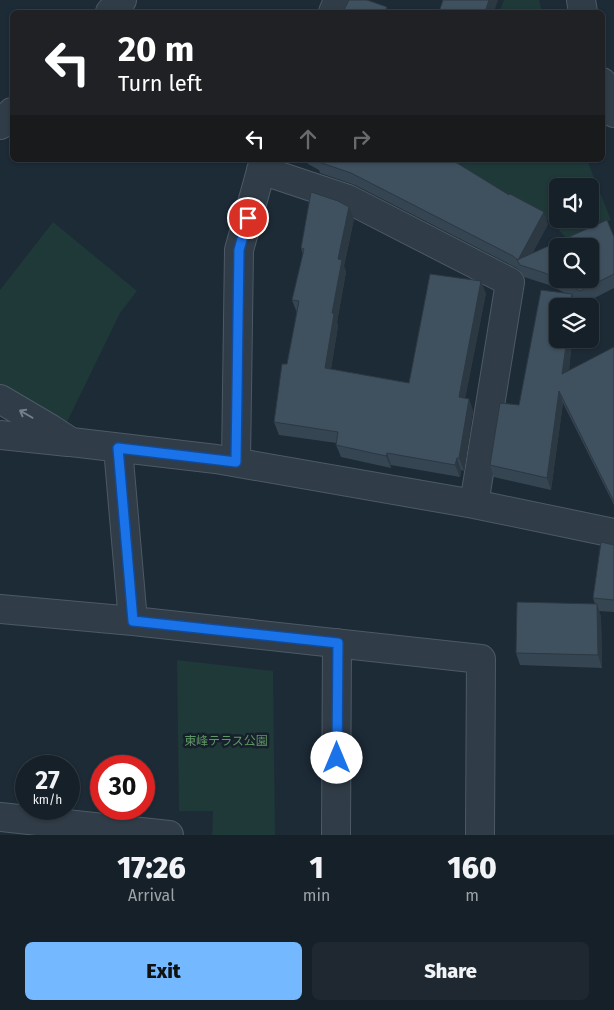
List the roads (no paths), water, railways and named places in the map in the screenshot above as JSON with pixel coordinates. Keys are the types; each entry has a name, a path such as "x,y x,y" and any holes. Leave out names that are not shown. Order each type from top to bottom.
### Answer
{"street":[{"path":"112,10 122,0"},
{"path":"605,90 614,113"},
{"path":"0,125 10,114"},
{"path":"236,462 239,250 263,165 348,199 510,282 474,504"},
{"path":"0,399 61,435"},
{"path":"0,435 61,435 118,448 236,462 474,504 614,532"},
{"path":"118,448 133,621"},
{"path":"0,609 133,621 480,658 480,835"},
{"path":"336,835 338,643"},
{"path":"0,817 169,835"}],"park label":[{"name":"東峰テラス公園","path":"226,741"}]}
